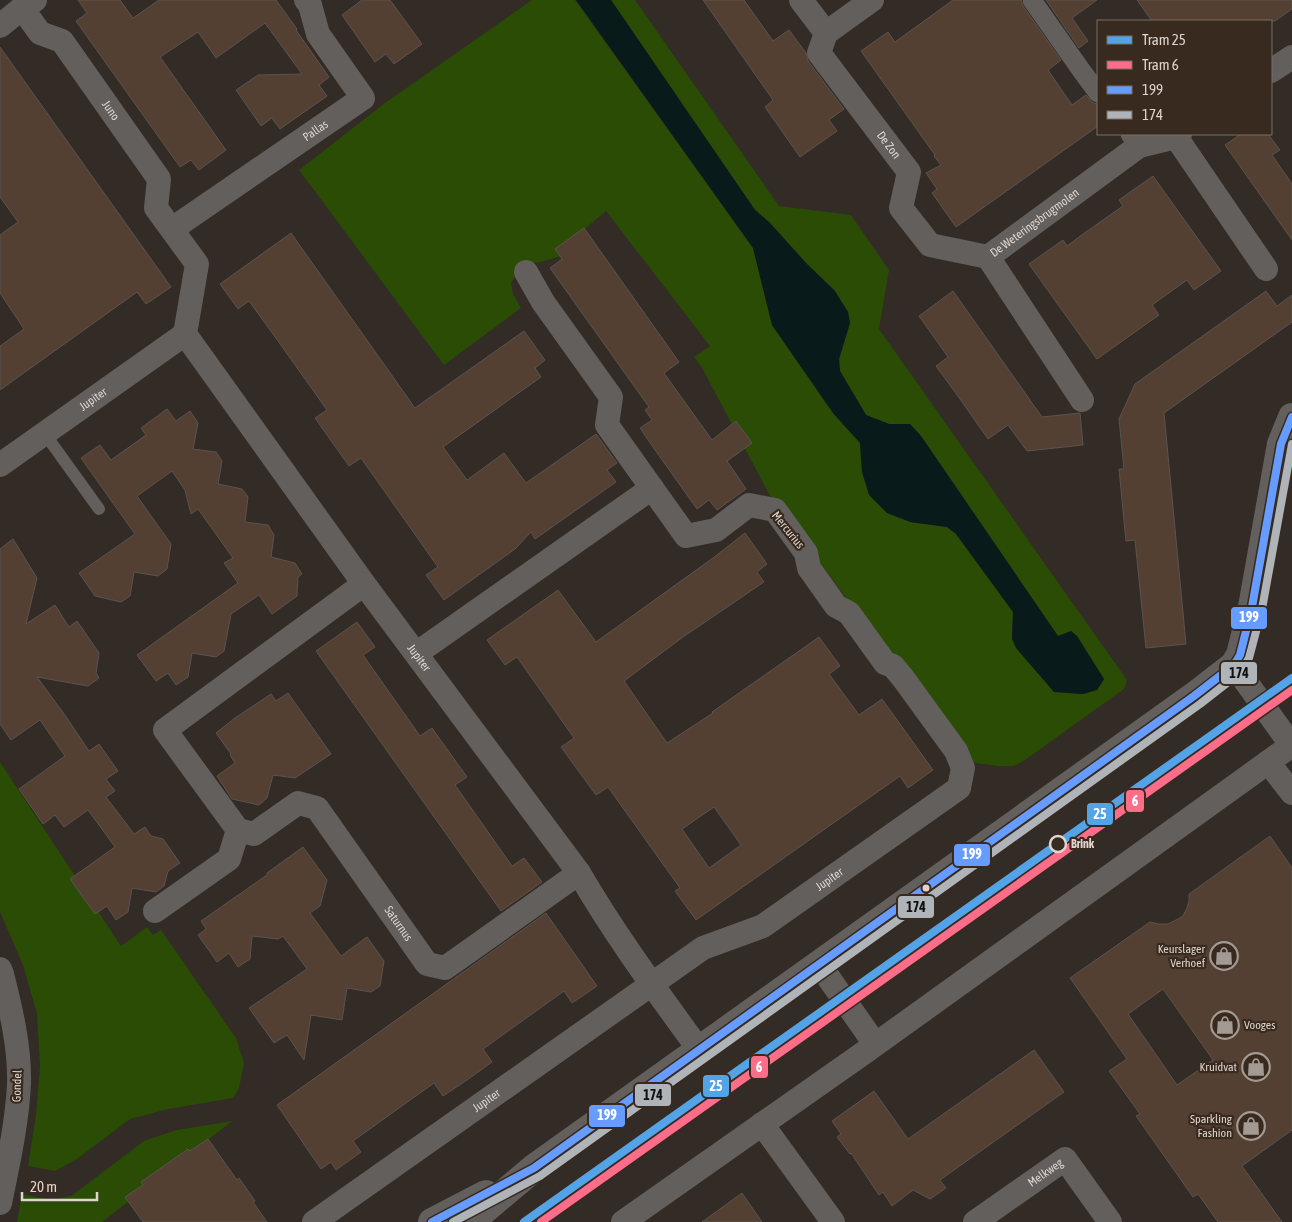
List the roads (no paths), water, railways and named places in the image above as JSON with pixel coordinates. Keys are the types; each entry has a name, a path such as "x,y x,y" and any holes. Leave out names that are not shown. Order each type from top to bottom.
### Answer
{"street":[{"name":"Pallas","path":"172,230 363,98 318,34 310,5 306,0"},
{"path":"801,0 826,33 872,0"},
{"path":"1032,0 1097,92"},
{"name":"Juno","path":"29,4 40,34 62,41 159,179 156,208 172,230"},
{"path":"0,26 29,4"},
{"name":"De Zon","path":"826,33 819,53 909,172 901,208 930,245 988,257"},
{"path":"1272,70 1292,57"},
{"name":"De Weteringsbrugmolen","path":"1082,400 988,257 1135,140 1178,135 1266,269"},
{"path":"172,230 197,264 185,334"},
{"name":"Mercurius","path":"526,272 543,302 611,397 607,425 686,536 716,530 749,504 775,510 806,553 809,568 836,606 848,613 885,663 893,666 903,678 956,751 963,768"},
{"name":"Jupiter","path":"0,465 185,334 364,584 579,873 598,905 652,984 700,1050"},
{"path":"470,1222 534,1168 1194,696 1234,664 1240,655 1252,606 1281,444 1292,417"},
{"path":"417,653 652,488"},
{"path":"155,911 229,859 238,830 166,730 364,584"},
{"path":"623,1222 1292,746 1234,664"},
{"name":"Jupiter","path":"318,1219 703,948 763,926 959,788 963,768"},
{"path":"1260,768 1292,793"},
{"name":"Saturnus","path":"238,830 254,834 298,803 317,808 427,964 445,968 579,873"},
{"path":"819,964 875,1044"},
{"name":"Gondel","path":"0,969 14,1024 19,1084 14,1130 0,1203"},
{"path":"762,1124 833,1222"},
{"name":"Melkweg","path":"975,1222 1065,1159 1106,1217"},
{"path":"432,1222 534,1168"}],"lane":[{"path":"45,434 99,509"}],"tram line":[{"name":"25","path":"524,1222 1292,678"},
{"name":"6","path":"541,1222 1292,690"}],"place":[{"name":"Brink","path":"1058,844"},
{"name":"Keurslager Verhoef","path":"1224,956"},
{"name":"Vooges","path":"1225,1025"},
{"name":"Kruidvat","path":"1256,1067"},
{"name":"Sparkling Fashion","path":"1251,1126"}]}
